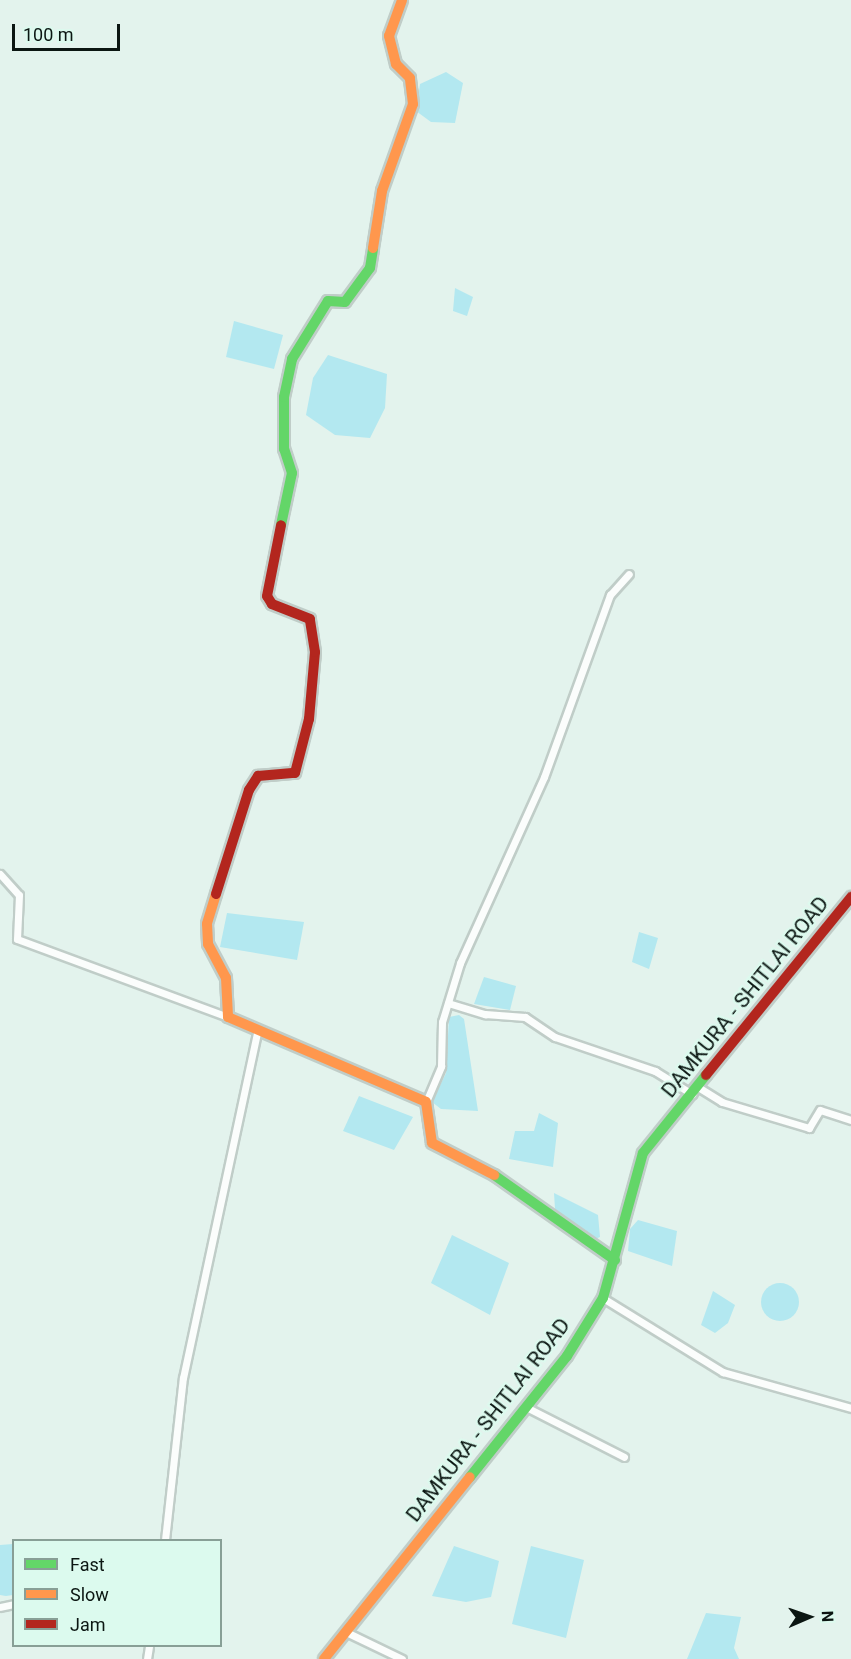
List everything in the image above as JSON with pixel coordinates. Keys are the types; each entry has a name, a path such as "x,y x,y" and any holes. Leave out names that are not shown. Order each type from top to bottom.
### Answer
{"street":[{"path":"228,1017 226,978 208,944 207,924 249,790 258,776 295,773 314,681 310,620 272,604 267,596 292,473 284,450 284,397 292,359 304,334 328,301 345,302 370,268 382,191 413,104 410,78 396,64 389,36 402,0"},
{"path":"615,1260 514,1185 432,1143 426,1102 441,1066 448,1003 460,963 556,747 610,595 629,574"},
{"path":"0,874 20,895 17,939 228,1017 257,1032 426,1102"},
{"name":"DAMKURA - SHITLAI ROAD","path":"324,1659 567,1356 603,1298 643,1153 851,897"},
{"path":"448,1003 485,1014 525,1017 555,1037 655,1071 722,1102 808,1128 820,1110 851,1120"},
{"path":"165,1539 183,1378 257,1032"},
{"path":"603,1298 723,1372 851,1408"},
{"path":"526,1407 624,1457"},
{"path":"346,1632 402,1659"}],"water":[{"path":"446,72 463,83 455,123 431,122 416,111 420,84"},
{"path":"455,288 473,297 467,316 453,311"},
{"path":"234,321 283,335 274,369 226,357"},
{"path":"328,355 387,374 385,408 370,438 335,435 306,415 313,378"},
{"path":"227,913 304,922 297,960 220,947"},
{"path":"639,932 658,938 649,969 632,962"},
{"path":"484,977 516,986 510,1010 474,1004"},
{"path":"459,1015 464,1019 478,1111 441,1109 432,1102 446,1073 449,1017"},
{"path":"359,1096 413,1117 394,1150 343,1131"},
{"path":"539,1113 558,1123 553,1167 509,1159 515,1131 534,1131"},
{"path":"554,1193 598,1215 600,1237 593,1240 555,1209"},
{"path":"638,1220 677,1231 672,1266 628,1251 630,1229"},
{"path":"452,1235 509,1263 490,1315 431,1283"},
{"path":"780,1283 794,1288 799,1302 794,1316 780,1321 766,1316 761,1302 766,1288"},
{"path":"713,1291 735,1305 728,1323 715,1333 701,1325"},
{"path":"12,1544 12,1595 0,1595 0,1545"},
{"path":"454,1546 499,1561 491,1597 466,1602 432,1596"},
{"path":"531,1546 584,1560 566,1638 512,1624"},
{"path":"706,1613 741,1617 734,1648 739,1659 687,1659"}],"traffic: fast":[{"path":"281,525 292,473 284,449 284,397 292,359 328,301 345,302 370,268 373,248"},
{"path":"470,1477 567,1356 603,1298 643,1153 706,1075"},
{"path":"494,1175 615,1260"}],"traffic: slow":[{"path":"373,248 382,191 413,104 410,78 396,64 389,36 402,0"},
{"path":"216,894 207,924 208,944 226,978 228,1017 426,1102 432,1143 494,1175"},
{"path":"324,1659 470,1477"}],"traffic: jam":[{"path":"216,894 249,790 258,776 295,773 309,719 315,652 310,619 272,604 267,596 281,525"},
{"path":"706,1075 851,897"}]}
